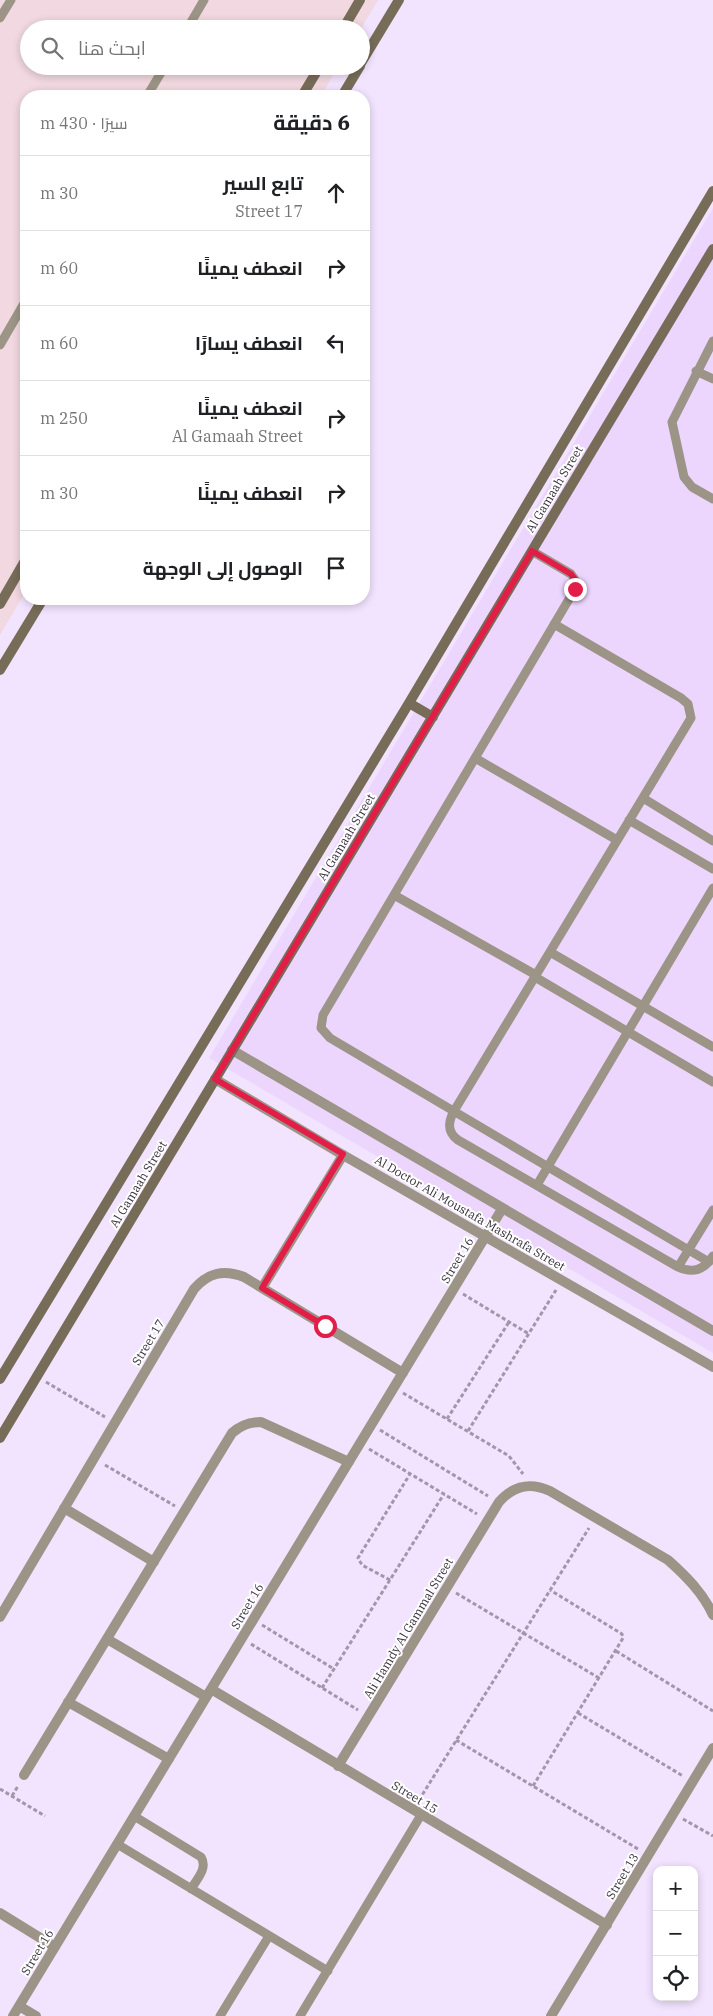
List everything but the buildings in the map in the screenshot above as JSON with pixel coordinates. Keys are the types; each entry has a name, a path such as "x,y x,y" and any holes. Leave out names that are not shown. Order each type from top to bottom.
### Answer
{"main road":[{"path":"348,20 360,0"},
{"path":"370,48 399,0"},
{"path":"306,90 315,75"},
{"path":"345,90 354,75"},
{"name":"Al Gamaah Street","path":"0,1379 409,703 713,191"},
{"name":"Al Gamaah Street","path":"0,1438 532,551 710,260 713,249"},
{"path":"0,604 20,569"},
{"path":"0,670 39,605"},
{"path":"409,703 433,717"}],"street":[{"name":"Al Doctor Ali Moustafa Mashrafa Street","path":"232,1050 713,1331"},
{"name":"Al Doctor Ali Moustafa Mashrafa Street","path":"215,1079 485,1237 713,1367"},
{"path":"262,1288 343,1154"},
{"name":"Street 16","path":"13,2016 502,1209"},
{"name":"Street 17","path":"0,1617 201,1280 211,1274 233,1272 402,1374"},
{"path":"24,1775 232,1433 240,1426 250,1422 261,1422 349,1462"},
{"path":"499,1502 512,1490 528,1485 539,1486 668,1560 685,1575 699,1592 713,1615"},
{"name":"Ali Hamdy Al Gammal Street","path":"338,1766 499,1502"},
{"path":"64,1508 154,1562"},
{"name":"Street 15","path":"106,1639 209,1693 338,1766 607,1925"},
{"path":"68,1702 169,1759"},
{"name":"Street 13","path":"551,2016 713,1748"},
{"path":"0,1913 55,1947"},
{"path":"19,2006 36,2016"}],"lane":[{"path":"1,16 11,0"},
{"path":"192,20 204,0"},
{"path":"151,90 160,75"},
{"path":"0,345 20,310"},
{"path":"713,341 674,417 672,427 682,472 687,482 713,499"},
{"path":"696,371 713,379"},
{"path":"532,551 571,574 576,581 575,589 554,624 323,1015 321,1028 330,1038 454,1110 689,1249 711,1259 703,1268 695,1271 686,1271 678,1267 453,1136 449,1124 454,1110 691,718 688,704 681,698 554,624"},
{"path":"475,758 617,840"},
{"path":"643,798 713,841"},
{"path":"630,820 713,869"},
{"path":"537,1185 713,888"},
{"path":"394,895 713,1082"},
{"path":"550,952 713,1047"},
{"path":"678,1267 713,1210"},
{"path":"300,2016 328,1971 417,1813"},
{"path":"134,1816 201,1857 204,1862 204,1868 191,1889"},
{"path":"117,1844 328,1971"},
{"path":"220,2016 270,1936"}],"path":[{"path":"468,1432 562,1281"},
{"path":"454,1289 528,1334"},
{"path":"447,1419 509,1322"},
{"path":"37,1376 114,1423"},
{"path":"394,1387 509,1456 520,1470 528,1485"},
{"path":"371,1425 499,1502"},
{"path":"360,1444 488,1520"},
{"path":"94,1458 184,1511"},
{"path":"390,1580 362,1565 358,1558 410,1474"},
{"path":"322,1688 444,1494"},
{"path":"417,1813 456,1740 596,1517"},
{"path":"447,1588 599,1678"},
{"path":"533,1786 624,1638 622,1634 550,1590"},
{"path":"253,1620 334,1669"},
{"path":"242,1639 369,1716"},
{"path":"616,1650 713,1711"},
{"path":"578,1713 694,1782"},
{"path":"456,1740 649,1856"},
{"path":"0,1789 45,1816"},
{"path":"674,1814 713,1836"}],"shaded area":[{"path":"0,0 378,0 366,20 20,20 20,75 333,75 324,90 20,90 20,601 0,635"},
{"path":"713,208 713,1353 209,1058"}],"route":[{"path":"325,1326 262,1288 343,1154 215,1079 532,551 571,574 576,581 575,589"}]}
